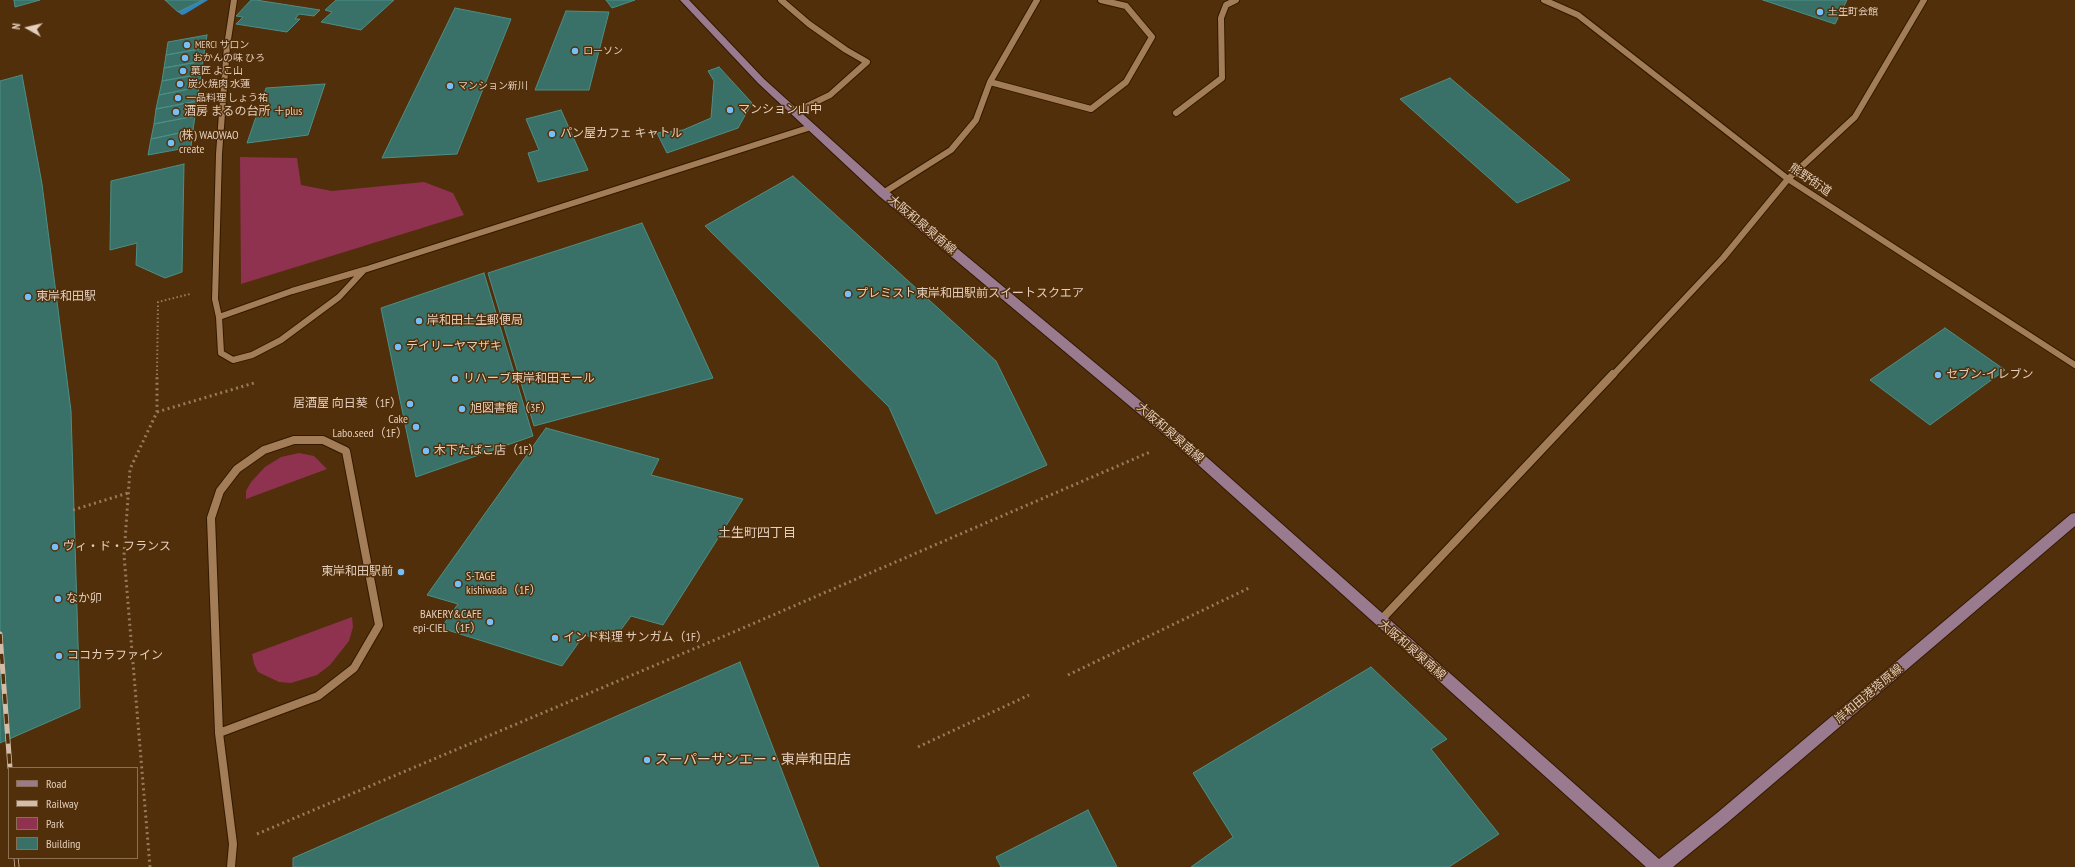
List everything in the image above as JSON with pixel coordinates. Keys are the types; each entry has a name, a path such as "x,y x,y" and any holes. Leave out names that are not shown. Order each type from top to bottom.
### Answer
{"main road":[{"name":"大阪和泉泉南線","path":"684,0 723,43 883,193 1179,440 1380,622 1657,867"},
{"name":"岸和田港塔原線","path":"1661,867 1722,818 2075,518"}],"street":[{"path":"234,0 227,46 219,154 215,299 219,317 221,353 234,360 252,355 281,340 339,297 364,270"},
{"path":"781,0 809,24 846,50 867,62 830,95 795,112"},
{"path":"883,193 951,150 976,120 990,82 1037,0"},
{"path":"990,82 1091,109 1126,82 1152,38 1126,6 1101,0"},
{"path":"1176,114 1222,78 1221,18 1226,5 1236,0"},
{"name":"熊野街道","path":"1544,0 1578,15 1788,179 2075,365"},
{"path":"1380,622 1723,258 1788,179 1855,117 1924,0"},
{"path":"219,317 292,291 364,270 811,127"},
{"path":"219,733 318,696 354,668 378,625 346,451 323,440 294,440 264,450 237,469 220,491 210,518 219,733 233,844 231,867"}],"path":[{"path":"150,867 124,555 130,469 157,412 158,302 216,287"},
{"path":"157,412 257,382"},
{"path":"233,844 744,628 1179,440"},
{"path":"73,510 128,493"},
{"path":"1068,675 1249,588"},
{"path":"918,747 1030,694"}],"green space":[{"path":"240,157 297,158 301,185 332,191 424,182 453,193 464,215 241,284"},
{"path":"299,453 314,456 327,469 246,499 246,491 251,482 265,467 281,457"},
{"path":"352,617 353,627 349,641 330,665 317,675 291,683 279,682 258,672 254,664 252,654"}],"building":[{"path":"14,0 40,0 15,7"},
{"path":"165,0 203,0 178,12"},
{"path":"251,0 320,10 314,16 299,14 295,19 300,19 287,32 236,24 243,17 236,16"},
{"path":"336,0 394,0 361,30 321,22 332,12 325,10"},
{"path":"606,0 635,0 612,8"},
{"name":"土生町会館","path":"1763,0 1847,0 1835,24"},
{"name":"マンション新川","path":"455,8 511,19 457,154 382,158"},
{"name":"ローソン","path":"566,11 609,12 589,90 535,90"},
{"name":"MERCI サロン","path":"207,35 205,48 166,55 168,42"},
{"name":"おかんの味 ひろ","path":"205,48 203,61 164,68 166,55"},
{"name":"菓匠 よこ山","path":"203,61 201,74 162,81 164,68"},
{"name":"マンション山中","path":"719,67 752,103 738,128 667,153 657,133 683,130 711,118 714,81 708,71"},
{"name":"炭火焼肉 水蓮","path":"201,74 199,87 159,95 162,81"},
{"name":"東岸和田駅","path":"22,75 42,184 71,411 80,708 0,743 0,81"},
{"path":"1450,78 1570,180 1517,203 1400,99"},
{"path":"325,84 308,135 247,143 266,88"},
{"name":"一品料理 しょう祐","path":"199,87 197,101 156,109 159,95"},
{"name":"酒房 まるの台所 ＋plus","path":"197,101 195,116 154,124 156,109"},
{"name":"パン屋カフェ キャトル","path":"561,110 588,170 538,182 528,153 539,150 526,119"},
{"path":"195,116 193,130 151,139 154,124"},
{"name":"(株) WAOWAO create","path":"193,130 191,147 148,155 151,139"},
{"path":"184,164 182,272 165,278 136,265 137,243 110,250 111,181"},
{"name":"プレミスト東岸和田駅前スイートスクエア","path":"793,176 996,361 1047,465 936,514 889,407 705,226"},
{"path":"642,223 713,378 534,426 488,273"},
{"name":"リハーブ東岸和田モール","path":"484,273 533,436 416,477 381,308"},
{"name":"セブン-イレブン","path":"1945,328 2005,370 1930,425 1870,380"},
{"path":"546,428 659,459 651,475 743,499 663,625 631,616 612,642 584,635 562,666 441,628 458,604 427,595"},
{"name":"スーパーサンエー・東岸和田店","path":"740,662 819,867 293,867 293,858"},
{"path":"1371,667 1447,739 1431,749 1499,834 1449,867 1191,867 1233,837 1193,773"},
{"path":"1088,810 1117,867 1001,867 996,857"}],"waterway":[{"path":"182,12 204,0"}],"railway":[{"path":"0,634 10,767"},
{"path":"16,859 17,867"}],"place":[{"name":"土生町会館","path":"1820,12"},
{"name":"MERCI サロン","path":"187,45"},
{"name":"ローソン","path":"575,51"},
{"name":"おかんの味 ひろ","path":"185,58"},
{"name":"菓匠 よこ山","path":"183,71"},
{"name":"炭火焼肉 水蓮","path":"180,84"},
{"name":"マンション新川","path":"450,86"},
{"name":"一品料理 しょう祐","path":"178,98"},
{"name":"マンション山中","path":"730,110"},
{"name":"酒房 まるの台所 ＋plus","path":"176,112"},
{"name":"パン屋カフェ キャトル","path":"552,134"},
{"name":"(株) WAOWAO create","path":"171,143"},
{"name":"プレミスト東岸和田駅前スイートスクエア","path":"848,294"},
{"name":"東岸和田駅","path":"28,297"},
{"name":"岸和田土生郵便局","path":"419,321"},
{"name":"デイリーヤマザキ","path":"398,347"},
{"name":"セブン-イレブン","path":"1938,375"},
{"name":"リハーブ東岸和田モール","path":"455,379"},
{"name":"居酒屋 向日葵（1F）","path":"410,404"},
{"name":"旭図書館（3F）","path":"462,409"},
{"name":"Cake Labo.seed（1F）","path":"416,427"},
{"name":"木下たばこ店（1F）","path":"426,451"},
{"name":"ヴィ・ド・フランス","path":"55,547"},
{"name":"東岸和田駅前","path":"401,572"},
{"name":"S-TAGE kishiwada（1F）","path":"458,584"},
{"name":"なか卯","path":"58,599"},
{"name":"BAKERY&CAFE epi-CIEL（1F）","path":"490,622"},
{"name":"インド料理 サンガム（1F）","path":"555,638"},
{"name":"ココカラファイン","path":"59,656"},
{"name":"スーパーサンエー・東岸和田店","path":"647,760"}],"district":[{"name":"土生町四丁目","path":"757,533"}]}
